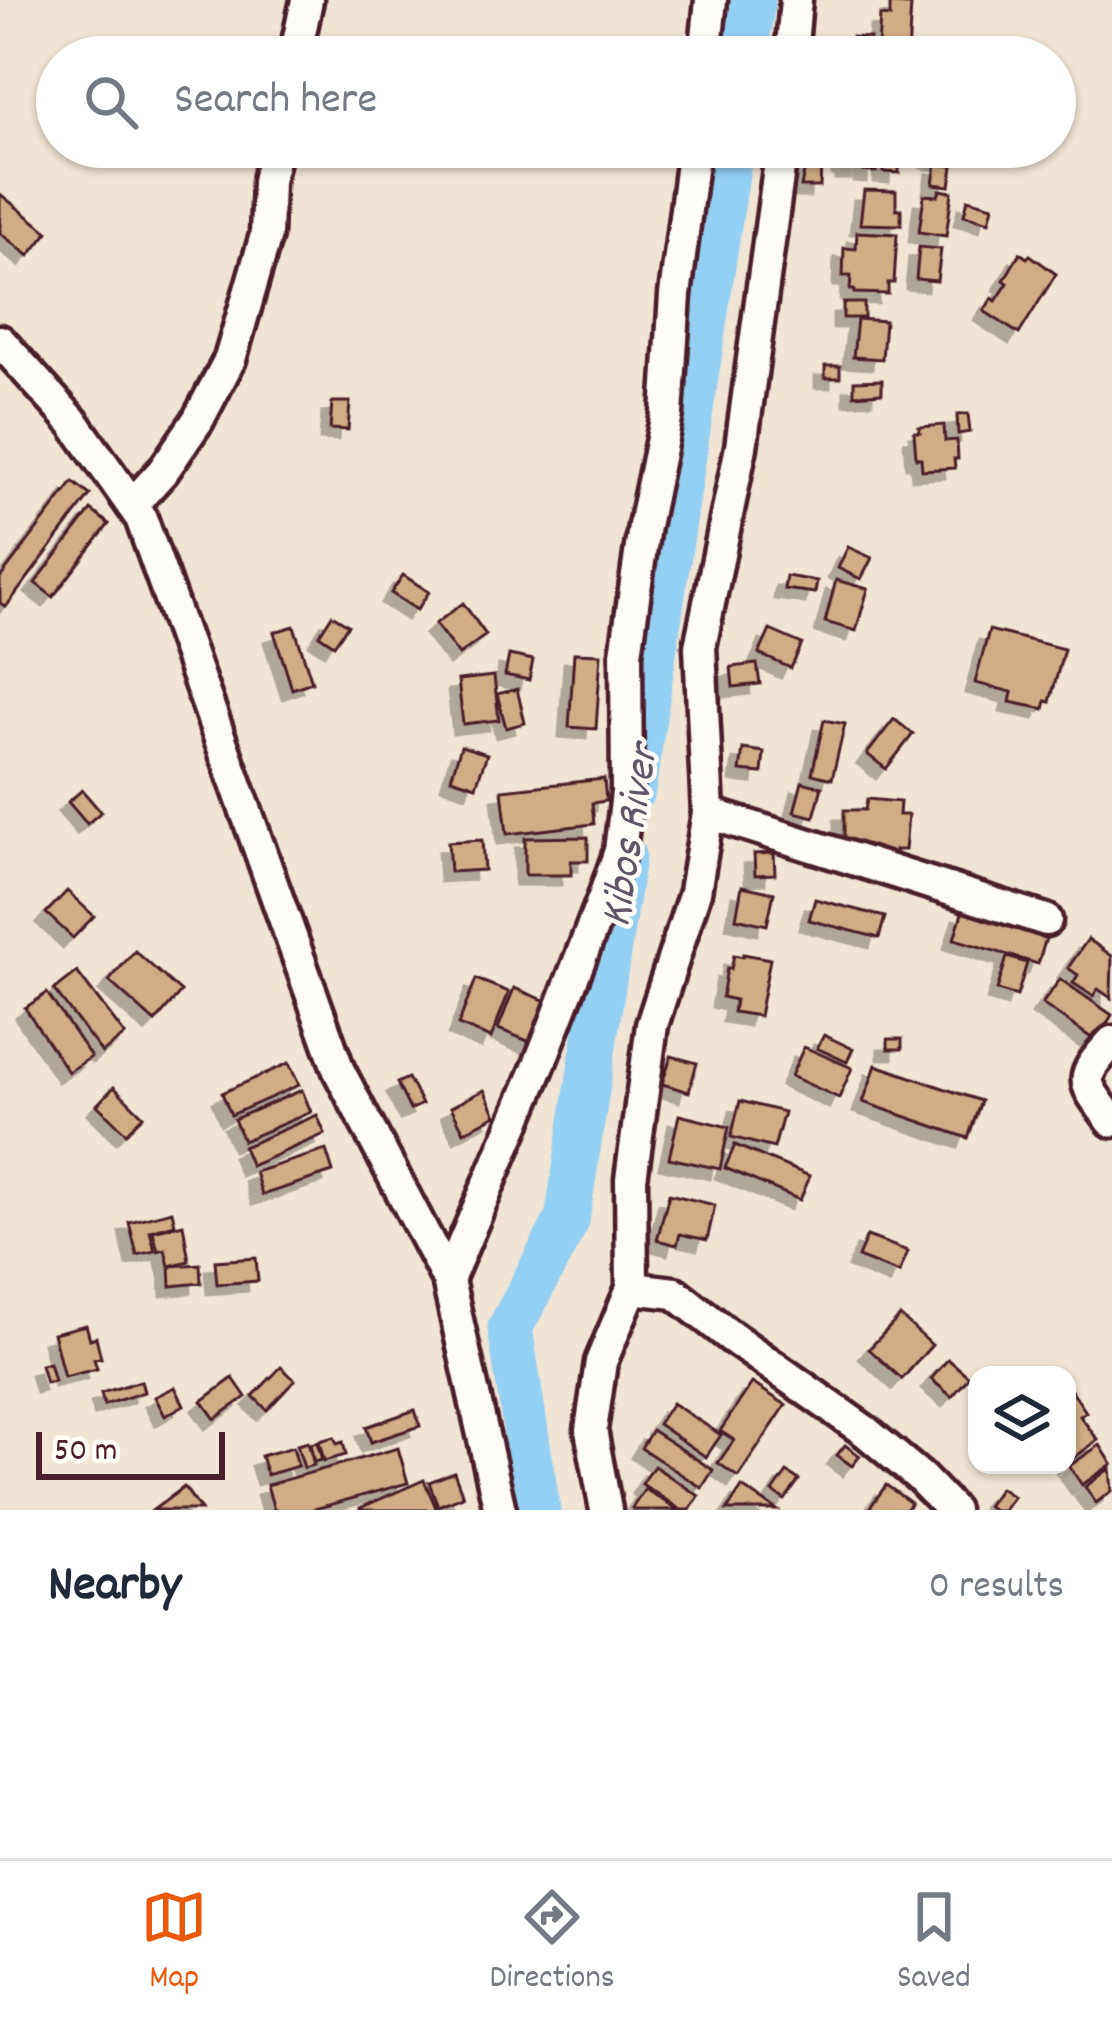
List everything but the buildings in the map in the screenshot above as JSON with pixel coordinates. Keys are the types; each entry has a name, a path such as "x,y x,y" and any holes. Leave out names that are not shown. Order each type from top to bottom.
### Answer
{"street":[{"path":"299,36 307,0"},
{"path":"707,36 711,0"},
{"path":"793,36 796,0"},
{"path":"132,505 163,471 198,420 230,359 266,236 271,168"},
{"path":"448,1280 620,851 627,793 626,654 644,526 667,414 675,295 691,168"},
{"path":"606,1510 591,1430 601,1362 632,1288 631,1180 652,1025 695,892 708,813 700,647 741,447 779,168"},
{"path":"0,341 74,423 141,518 338,1071 448,1280 500,1510"},
{"path":"708,813 1046,920"},
{"path":"1112,1042 1090,1066 1087,1077 1088,1089 1112,1121"},
{"path":"632,1288 674,1293 865,1432 952,1510"}],"waterway":[{"name":"Kibos River","path":"748,36 753,0"},
{"name":"Kibos River","path":"633,790 728,168"},
{"name":"Kibos River","path":"538,1510 510,1328 567,1220 623,856"}]}
